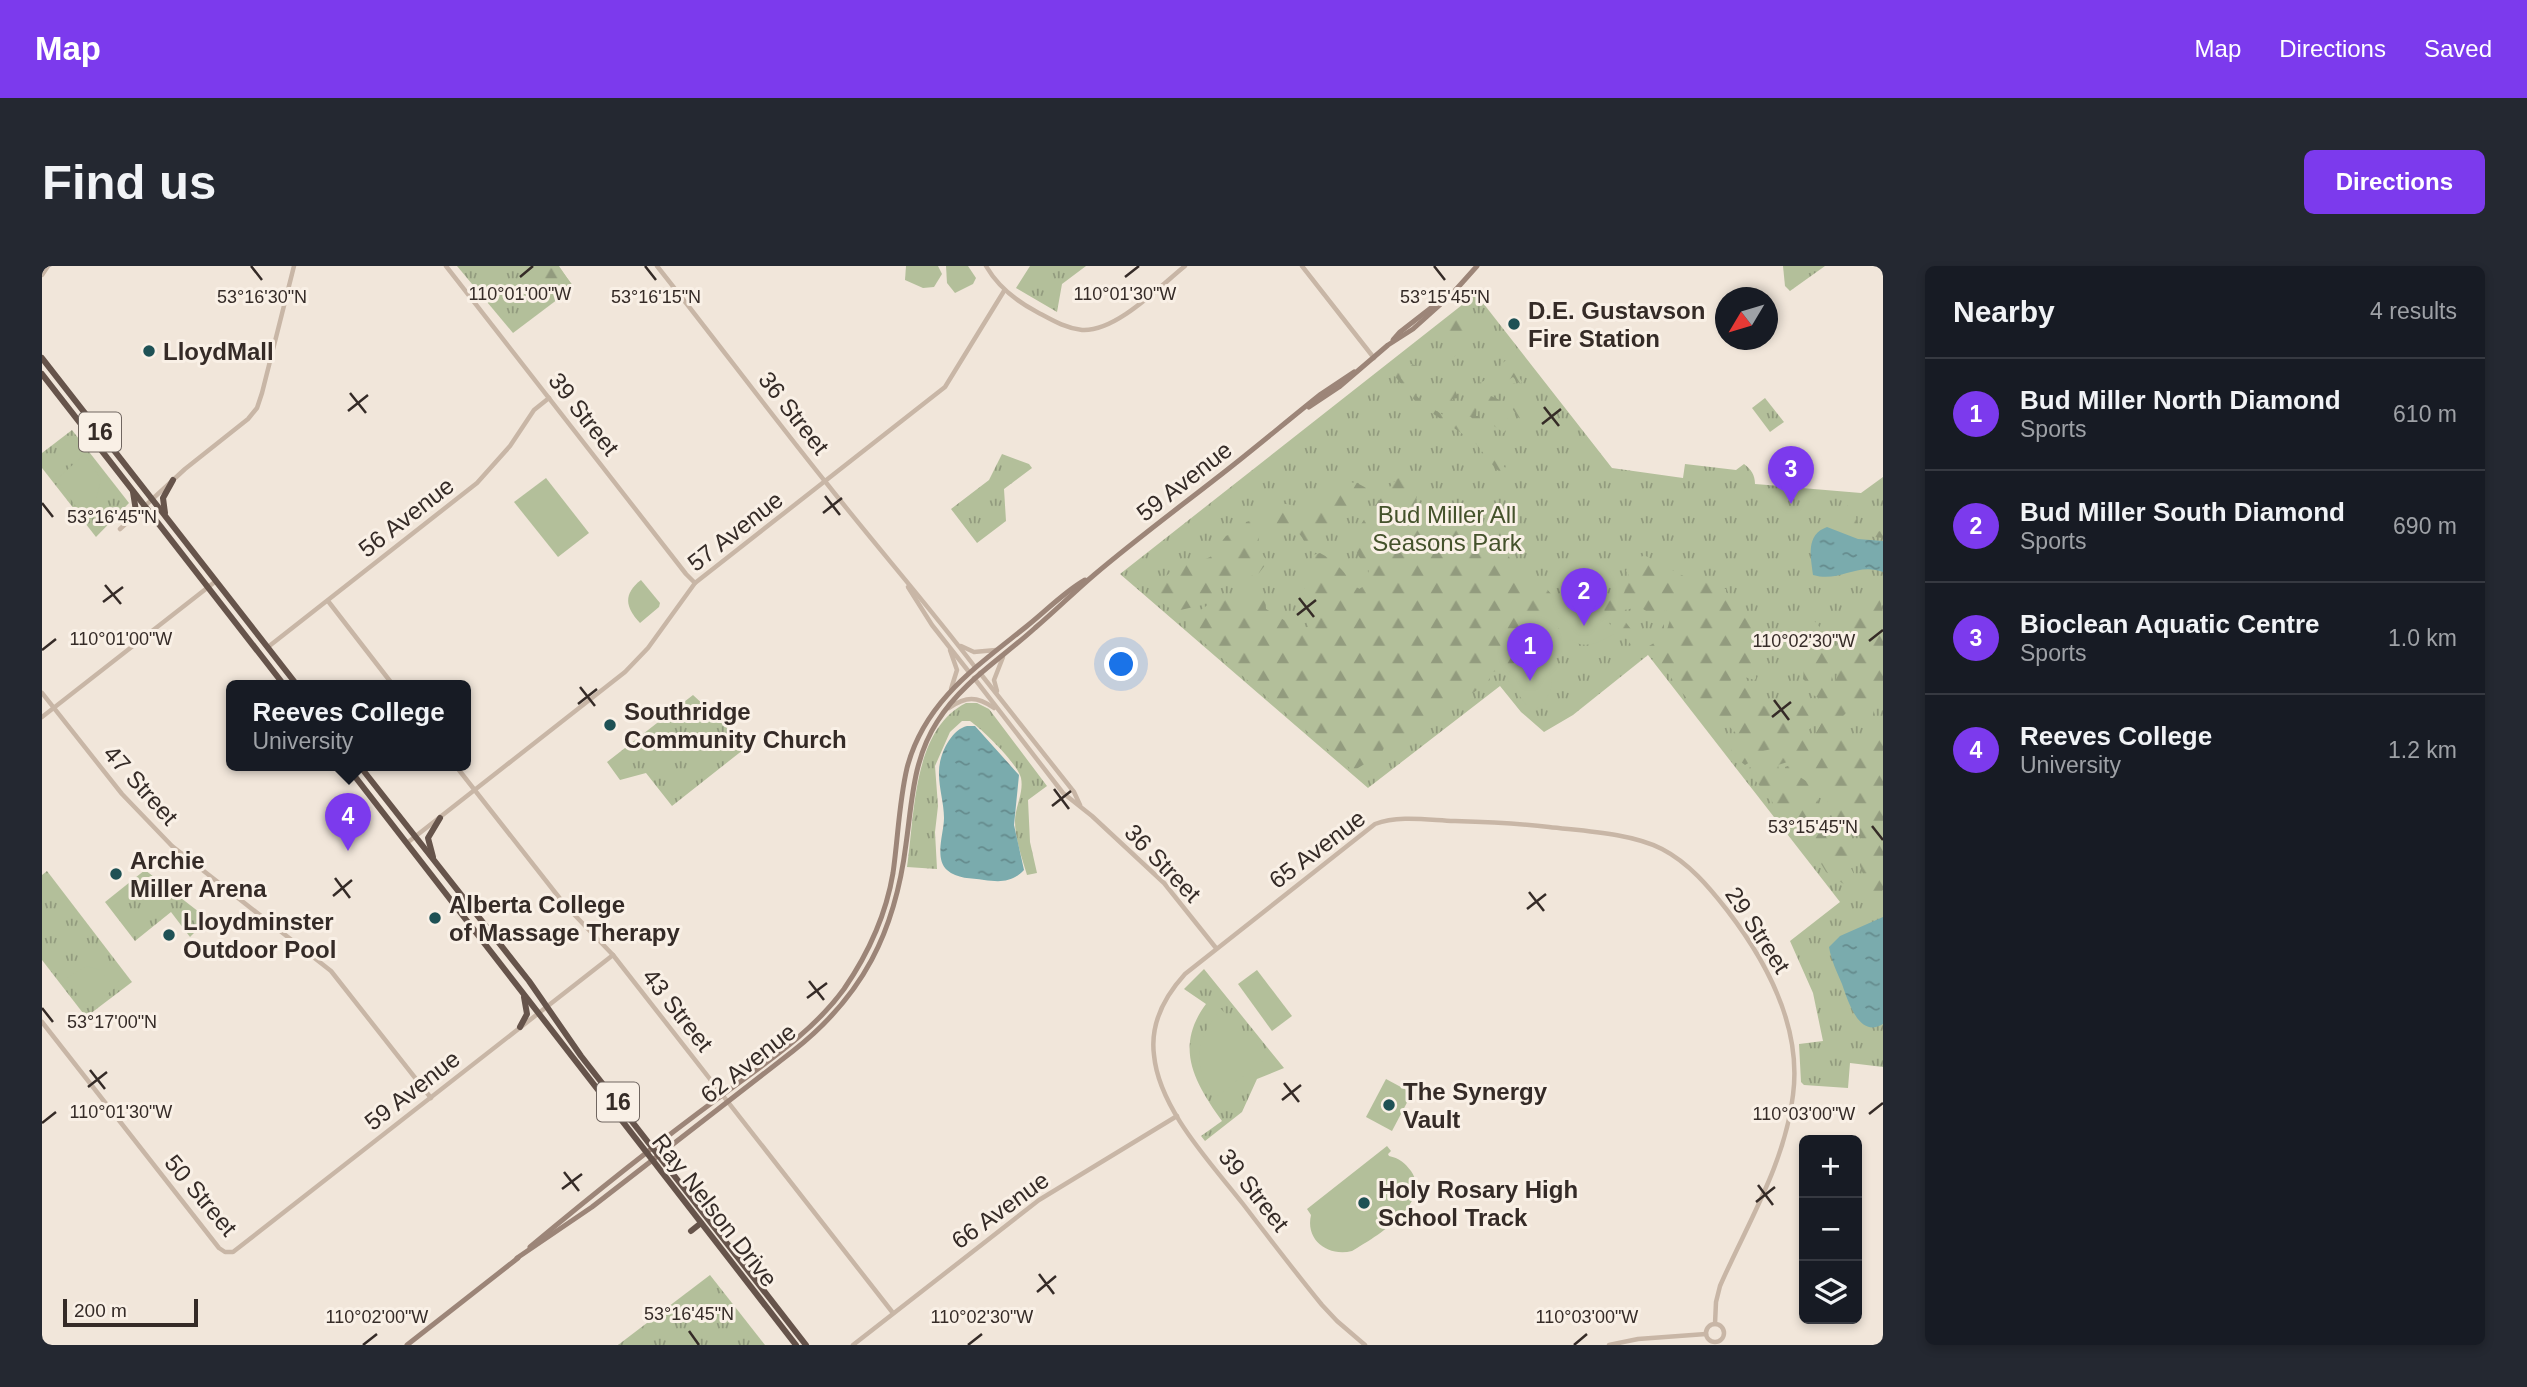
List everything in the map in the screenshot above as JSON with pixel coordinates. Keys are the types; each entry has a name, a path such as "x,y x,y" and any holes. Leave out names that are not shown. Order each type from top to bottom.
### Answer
{"highway":[{"name":"16","path":"42,358 293,680"},
{"path":"48,365 59,371"},
{"name":"16","path":"42,374 132,491"},
{"path":"166,518 163,498 173,480"},
{"path":"132,491 280,680"},
{"path":"132,491 136,511 132,518"},
{"name":"Ray Nelson Drive","path":"351,771 796,1345"},
{"name":"Ray Nelson Drive","path":"364,771 806,1345"},
{"path":"435,862 428,838 440,818"},
{"path":"520,1027 528,1010 522,992"},
{"path":"691,1231 701,1223"}],"main road":[{"name":"59 Avenue","path":"969,672 1374,358 1452,294 1475,266"},
{"name":"59 Avenue","path":"974,678 1091,577"},
{"name":"36 Street","path":"975,667 980,673"},
{"name":"36 Street","path":"969,672 974,678"},
{"name":"62 Avenue","path":"407,1345 646,1153 766,1062 818,1018 842,991 875,934 889,891 906,774 913,751 926,722 951,689 969,672"},
{"name":"62 Avenue","path":"517,1258 559,1232 660,1155 822,1027 846,1000 870,965 888,926 896,898 919,760 929,735 944,711 974,678"}],"street":[{"path":"42,275 48,266"},
{"path":"120,529 173,480 246,421 257,408 294,266"},
{"name":"39 Street","path":"446,266 695,583"},
{"name":"36 Street","path":"657,266 904,580 969,672"},
{"path":"986,266 1004,291 1033,310 1063,326 1084,330 1096,329 1116,320 1185,266"},
{"path":"1302,266 1374,358"},
{"name":"57 Avenue","path":"407,843 625,672 648,648 695,583 942,390 1004,291"},
{"name":"56 Avenue","path":"268,647 477,483 510,446 534,410 549,398"},
{"name":"36 Street","path":"904,580 925,602 975,667"},
{"path":"42,717 216,581"},
{"path":"328,601 389,680"},
{"path":"947,643 957,670 951,689"},
{"path":"957,644 974,652 998,649"},
{"path":"1002,701 993,680 1005,654"},
{"name":"36 Street","path":"980,673 1081,806"},
{"name":"36 Street","path":"974,678 1063,793 1081,806 1164,883 1216,948"},
{"name":"47 Street","path":"42,693 122,794 172,846 331,971 430,1098"},
{"path":"944,711 958,701 981,699 1005,718"},
{"name":"43 Street","path":"460,771 565,905 613,955 892,1313"},
{"name":"65 Avenue","path":"1153,1036 1157,1017 1171,990 1185,974 1375,824 1405,819 1493,822 1565,829"},
{"name":"29 Street","path":"1565,829 1622,837 1661,849 1693,871 1751,941 1778,995 1791,1049 1794,1092 1782,1149 1720,1286 1715,1324"},
{"name":"59 Avenue","path":"233,1252 613,955"},
{"name":"50 Street","path":"42,1023 219,1248 225,1252 233,1252"},
{"name":"39 Street","path":"1153,1036 1156,1070 1161,1085 1193,1140 1322,1305 1357,1343 1365,1345"},
{"name":"66 Avenue","path":"853,1345 1038,1199 1177,1116"},
{"path":"1715,1324 1720,1325 1724,1333 1717,1344 1709,1341 1706,1334 1709,1326 1715,1324"},
{"path":"1609,1345 1637,1339 1706,1334"}],"green space":[{"path":"457,266 558,266 574,287 513,333"},
{"path":"530,266 559,266 574,288 565,296 554,295"},
{"path":"906,266 938,266 942,274 934,287 923,288 905,280"},
{"path":"946,266 968,266 976,278 973,284 955,293 947,283"},
{"path":"1030,266 1086,266 1062,284 1057,312 1016,288"},
{"path":"1783,266 1825,266 1790,291 1785,286"},
{"name":"Bud Miller All Seasons Park","path":"1476,294 1612,468 1683,478 1685,464 1736,470 1744,464 1752,472 1755,484 1861,493 1883,477 1883,1067 1850,1063 1848,1088 1804,1085 1801,1082 1799,1044 1823,1041 1813,993 1790,941 1840,902 1648,655 1573,715 1544,732 1521,712 1500,686 1368,788 1120,574"},
{"path":"1456,312 1466,319 1467,325 1461,336 1451,341 1451,347 1457,354 1448,360 1442,350 1449,345 1441,334 1440,327"},
{"path":"1511,360 1507,370 1516,372 1522,382 1520,384 1513,377 1505,382 1509,386 1514,383 1518,385 1518,393 1541,413 1527,426 1517,416 1500,389 1488,381 1488,375 1505,361"},
{"path":"1411,364 1425,368 1432,376 1428,379 1412,368 1403,372 1401,378 1423,403 1450,419 1442,410 1436,389 1442,386 1447,392 1450,387 1472,386 1486,380 1488,393 1507,407 1505,415 1509,421 1504,433 1487,421 1472,388 1455,390 1458,398 1452,399 1461,412 1461,401 1469,405 1477,403 1476,416 1479,416 1482,423 1477,425 1471,417 1465,416 1506,469 1505,476 1495,468 1470,436 1467,437 1416,402 1393,374"},
{"path":"1765,398 1784,422 1770,432 1752,408"},
{"path":"72,430 129,503 96,537 42,468 42,453"},
{"path":"85,454 101,479 96,501 83,516 58,482 58,478"},
{"path":"1002,454 1029,464 1032,468 1004,489 1006,521 977,543 951,509 989,480"},
{"path":"1404,476 1418,491 1414,509 1437,517 1508,555 1518,573 1545,587 1554,597 1554,607 1545,622 1539,643 1521,660 1499,671 1488,672 1490,680 1473,693 1457,694 1445,702 1449,709 1446,714 1435,721 1422,722 1417,737 1397,754 1389,746 1385,746 1381,754 1353,771 1186,627 1199,611 1220,598 1232,594 1232,604 1247,603 1255,596 1265,594 1266,609 1297,628 1308,627 1310,612 1304,594 1305,582 1312,572 1313,555 1320,553 1325,556 1337,565 1356,587 1359,589 1364,586 1369,570 1355,549 1354,536 1396,479"},
{"path":"546,478 589,533 558,557 514,502"},
{"path":"1347,482 1357,483 1372,491 1356,514 1347,508 1338,509 1328,520 1328,528 1318,541 1305,543 1297,532 1286,527 1260,526 1258,550 1265,558 1266,564 1259,573 1221,588 1198,606 1176,611 1160,599 1160,585 1171,572 1188,563 1210,557 1226,536 1240,531 1246,522 1260,518 1267,508 1287,504 1305,511"},
{"path":"1848,504 1855,510 1861,530 1881,531 1883,538 1859,535 1839,527 1843,523 1842,515"},
{"path":"1644,555 1691,580 1706,582 1719,590 1726,589 1746,612 1755,629 1766,637 1764,657 1755,670 1755,680 1737,675 1728,683 1727,690 1741,681 1747,682 1754,686 1764,706 1779,712 1791,709 1797,698 1805,704 1811,698 1826,706 1809,730 1792,741 1763,751 1761,756 1745,765 1733,756 1731,749 1737,745 1737,734 1720,718 1703,717 1679,689 1649,646 1659,640 1657,635 1661,633 1662,623 1666,633 1670,620 1667,611 1665,610 1664,620 1660,620 1640,607 1624,610 1624,620 1640,641 1637,649 1600,605 1600,592 1613,601 1624,593 1628,567"},
{"path":"641,580 660,603 659,607 640,623 631,612 628,601 631,590"},
{"path":"1880,599 1883,614 1883,692 1878,695 1872,718 1864,720 1848,711 1842,717 1837,732 1814,748 1814,736 1829,710 1842,652 1830,631 1830,622 1838,626 1852,609"},
{"path":"1590,600 1597,602 1615,633 1589,645 1567,638 1554,622"},
{"path":"1807,612 1823,631 1803,647 1788,628"},
{"path":"1828,636 1837,650 1827,702 1811,694 1803,679 1805,656 1820,646"},
{"path":"1537,652 1549,669 1552,684 1546,699 1532,713 1507,679 1508,673"},
{"path":"693,695 748,746 672,806 646,773 620,780 607,762"},
{"path":"966,703 977,703 989,709 1047,786 1028,800 1030,842 1037,873 1027,875 1016,835 1015,816 1021,778 999,747 970,721 962,721 950,732 935,766 938,806 935,832 937,869 907,867 915,799 926,753 935,733 948,716"},
{"path":"1883,727 1883,840 1864,841 1853,830 1855,807 1848,815 1847,835 1837,837 1833,827 1834,816 1819,782 1807,773 1786,775 1785,767 1804,760 1842,731 1863,735"},
{"path":"1810,733 1812,750 1803,757 1778,765 1780,775 1784,779 1800,777 1815,787 1818,803 1826,818 1826,837 1834,846 1850,847 1851,868 1857,884 1848,887 1826,872 1801,830 1780,816 1749,768 1771,752"},
{"path":"1883,843 1883,890 1871,895 1860,866 1860,851 1867,845"},
{"path":"145,870 208,919 190,937 171,912 135,941 105,902"},
{"path":"47,871 132,982 86,1017 42,960 42,875"},
{"path":"86,966 100,970 115,988 92,1006 86,1006 66,979"},
{"path":"1204,969 1284,1068 1257,1079 1242,1112 1205,1141 1201,1136 1222,1121 1196,1078 1190,1050 1196,1020 1206,1004 1184,989"},
{"path":"1257,970 1292,1016 1272,1031 1238,984"},
{"path":"1221,1009 1266,1054 1266,1058 1214,1099 1202,1074 1199,1052 1205,1032"},
{"name":"The Synergy Vault","path":"1386,1079 1412,1093 1392,1131 1366,1117"},
{"name":"Holy Rosary High School Track","path":"1387,1146 1391,1151 1389,1156 1399,1160 1411,1171 1416,1183 1408,1207 1387,1228 1352,1251 1335,1252 1327,1249 1315,1239 1310,1224 1311,1215 1307,1209"},
{"path":"710,1275 765,1345 618,1345"}],"water":[{"path":"1827,527 1858,539 1883,541 1883,572 1864,569 1832,576 1813,575 1812,541 1815,535"},
{"path":"967,726 975,726 1019,775 1014,825 1024,870 1005,881 960,877 947,870 941,859 944,818 939,767 950,738"},
{"path":"1883,917 1883,1024 1875,1027 1867,1026 1856,1016 1834,966 1829,947 1840,936"}],"place":[{"name":"D.E. Gustavson Fire Station","path":"1514,324"},
{"name":"LloydMall","path":"149,351"},
{"name":"Bioclean Aquatic Centre","path":"1791,504"},
{"name":"Bud Miller South Diamond","path":"1584,626"},
{"name":"Bud Miller North Diamond","path":"1530,681"},
{"name":"Southridge Community Church","path":"610,725"},
{"name":"Reeves College","path":"348,851"},
{"name":"Archie Miller Arena","path":"116,874"},
{"name":"Alberta College of Massage Therapy","path":"435,918"},
{"name":"Lloydminster Outdoor Pool","path":"169,935"},
{"name":"The Synergy Vault","path":"1389,1105"},
{"name":"Holy Rosary High School Track","path":"1364,1203"}]}
